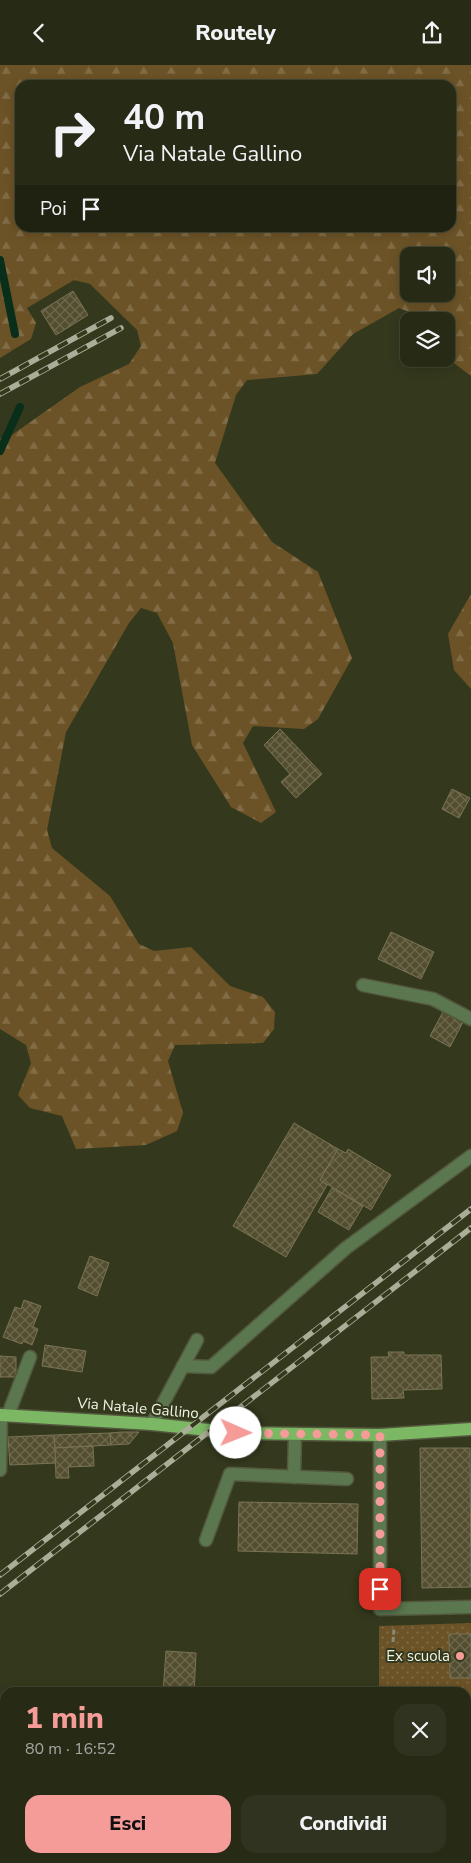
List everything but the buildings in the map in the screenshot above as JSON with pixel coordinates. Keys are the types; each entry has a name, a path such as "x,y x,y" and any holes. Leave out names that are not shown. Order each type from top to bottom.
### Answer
{"main road":[{"name":"Via Natale Gallino","path":"3,1415 152,1424 236,1433 380,1435 471,1429"}],"street":[{"path":"363,985 433,999 471,1019"},
{"path":"183,1366 211,1367 346,1248 471,1156"},
{"path":"152,1424 197,1340"},
{"path":"0,1470 3,1415 30,1357"},
{"path":"294,1477 296,1434"},
{"path":"380,1435 380,1609 471,1607"},
{"path":"206,1540 230,1474 347,1479"}],"green space":[{"path":"0,65 471,65 471,376 455,364 455,312 409,312 399,308 353,334 317,374 247,380 236,395 215,463 272,542 318,572 352,658 318,719 304,729 253,726 243,743 276,812 261,823 231,807 192,745 173,643 157,613 141,608 129,623 66,732 47,830 52,848 110,896 139,944 154,951 191,947 230,986 263,997 275,1012 274,1029 263,1043 175,1045 168,1061 183,1113 177,1131 146,1145 76,1149 62,1116 30,1108 18,1095 31,1063 26,1045 0,1029 0,439 9,437 80,387 129,364 141,346 137,330 90,284 74,280 27,308 36,323 31,339 0,358"},
{"path":"471,594 471,689 454,670 448,634"},
{"path":"471,1623 471,1687 379,1687 379,1626"}],"waterway":[{"path":"0,260 15,334"},
{"path":"0,451 20,407"}],"railway":[{"path":"0,379 111,318"},
{"path":"0,394 121,328"},
{"path":"0,1575 471,1209"},
{"path":"0,1594 471,1228"}],"place":[{"name":"Ex scuola","path":"460,1656"}],"route":[{"path":"236,1433 380,1435 380,1589"}]}
